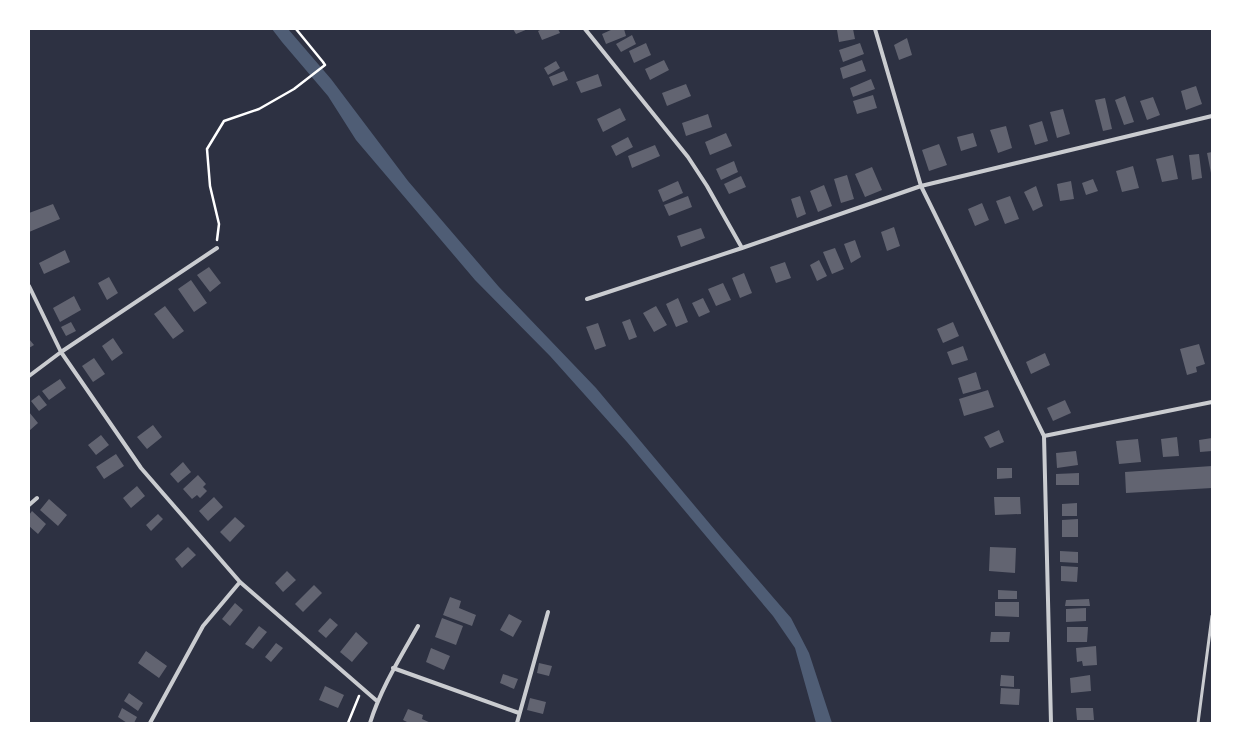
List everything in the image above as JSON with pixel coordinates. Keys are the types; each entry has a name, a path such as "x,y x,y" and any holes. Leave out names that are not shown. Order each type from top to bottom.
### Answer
{"street":[{"path":"585,29 688,157 707,186 742,248"},
{"path":"875,29 921,186 1044,436 1051,723"},
{"path":"587,299 742,248 921,186 1212,116"},
{"path":"29,376 61,352 217,248"},
{"path":"29,286 61,352 141,468 240,582 377,701"},
{"path":"1044,436 1212,402"},
{"path":"29,505 37,498"},
{"path":"150,723 203,626 240,582"},
{"path":"517,723 548,612"},
{"path":"370,723 377,701 393,668 418,626"},
{"path":"393,668 519,713"}],"lane":[{"path":"1198,723 1212,616"}],"path":[{"path":"217,248 219,224 210,186 207,149 224,120 259,109 294,89 325,65 296,29"},
{"path":"348,723 362,688"}],"water":[{"path":"272,29 288,29 331,79 408,181 499,287 596,388 791,618 809,653 832,723 816,723 795,648 773,616 627,442 550,356 475,280 356,140 328,96"}],"building":[{"path":"513,29 528,29 516,34"},
{"path":"542,29 558,29 560,33 542,40 538,31"},
{"path":"613,29 624,29 626,36 606,44 602,34"},
{"path":"853,29 855,39 839,42 837,30"},
{"path":"632,35 636,44 621,52 616,44"},
{"path":"907,38 912,55 899,60 894,45"},
{"path":"646,43 651,55 634,63 629,51"},
{"path":"860,43 864,54 843,62 839,50"},
{"path":"664,60 669,70 650,80 645,69"},
{"path":"862,60 866,71 843,79 840,68"},
{"path":"556,61 560,68 548,75 544,68"},
{"path":"564,71 568,80 553,86 549,77"},
{"path":"598,74 602,86 581,93 576,82"},
{"path":"871,79 875,89 853,97 850,88"},
{"path":"686,84 691,96 667,106 662,93"},
{"path":"1196,86 1202,104 1186,110 1181,91"},
{"path":"873,95 877,108 857,114 853,101"},
{"path":"1125,96 1134,122 1124,125 1115,100"},
{"path":"1153,97 1160,115 1147,120 1140,101"},
{"path":"1105,98 1112,129 1103,131 1095,100"},
{"path":"620,108 626,120 603,132 597,119"},
{"path":"1063,109 1070,134 1057,138 1050,112"},
{"path":"708,114 712,127 686,136 682,123"},
{"path":"1042,121 1048,141 1035,145 1029,125"},
{"path":"1006,126 1012,148 998,153 990,130"},
{"path":"726,133 732,146 710,155 705,142"},
{"path":"973,133 977,146 961,151 957,137"},
{"path":"628,137 633,147 616,156 611,146"},
{"path":"939,144 947,165 929,171 922,150"},
{"path":"655,145 660,156 632,168 628,156"},
{"path":"1212,152 1212,173 1211,173 1207,153"},
{"path":"1199,154 1202,178 1192,180 1189,155"},
{"path":"1173,155 1178,179 1162,182 1156,159"},
{"path":"734,161 738,172 721,180 716,169"},
{"path":"1133,166 1139,188 1122,192 1116,171"},
{"path":"872,167 882,190 865,197 855,174"},
{"path":"847,175 854,199 841,203 834,179"},
{"path":"741,176 746,187 729,194 724,184"},
{"path":"1093,179 1098,191 1086,195 1082,183"},
{"path":"678,181 683,193 663,202 658,190"},
{"path":"1071,181 1074,199 1060,201 1057,184"},
{"path":"824,185 832,206 818,212 810,191"},
{"path":"1036,186 1043,206 1033,211 1024,192"},
{"path":"688,196 692,207 669,216 664,205"},
{"path":"800,196 806,214 797,218 791,199"},
{"path":"1010,196 1019,219 1005,224 996,201"},
{"path":"982,203 989,220 975,226 968,209"},
{"path":"53,204 60,219 29,232 29,213"},
{"path":"894,227 900,246 887,251 881,232"},
{"path":"701,228 705,238 681,247 677,236"},
{"path":"855,240 861,257 851,263 844,244"},
{"path":"835,248 844,269 832,274 823,252"},
{"path":"65,250 70,262 44,274 39,263"},
{"path":"819,260 827,276 817,281 810,265"},
{"path":"785,262 791,278 776,283 770,267"},
{"path":"209,267 221,283 210,292 197,275"},
{"path":"744,273 752,293 740,298 732,278"},
{"path":"109,277 118,293 107,300 98,283"},
{"path":"191,280 207,303 194,312 178,289"},
{"path":"723,283 731,300 716,306 708,289"},
{"path":"74,296 81,310 60,322 53,308"},
{"path":"678,298 688,322 676,327 666,304"},
{"path":"703,298 710,312 699,317 692,303"},
{"path":"165,306 184,331 173,339 154,314"},
{"path":"656,306 667,325 654,332 643,313"},
{"path":"630,319 637,337 629,340 622,322"},
{"path":"71,322 76,331 66,336 61,327"},
{"path":"953,322 959,336 943,343 937,329"},
{"path":"598,323 606,346 595,350 586,327"},
{"path":"113,338 123,353 112,361 102,346"},
{"path":"29,339 34,345 29,348"},
{"path":"1199,344 1205,364 1196,367 1197,372 1187,375 1180,349"},
{"path":"963,346 968,360 952,365 947,352"},
{"path":"1045,353 1050,365 1031,374 1026,362"},
{"path":"94,358 105,374 93,382 82,366"},
{"path":"976,372 981,389 963,394 958,378"},
{"path":"60,379 66,388 49,400 42,391"},
{"path":"988,390 994,407 964,416 959,399"},
{"path":"39,395 47,405 39,411 31,401"},
{"path":"1065,400 1071,413 1053,421 1047,408"},
{"path":"29,412 38,423 29,431"},
{"path":"153,425 162,437 147,449 137,437"},
{"path":"999,430 1004,442 990,448 984,437"},
{"path":"101,435 109,445 96,455 88,445"},
{"path":"1177,437 1179,456 1163,457 1161,439"},
{"path":"1212,438 1212,451 1200,452 1199,440"},
{"path":"1138,439 1141,462 1119,464 1116,441"},
{"path":"1076,451 1078,465 1057,468 1056,453"},
{"path":"116,454 124,466 104,479 96,467"},
{"path":"183,462 191,472 178,483 170,474"},
{"path":"1212,466 1212,488 1126,493 1125,472"},
{"path":"997,468 1012,468 1012,478 997,479"},
{"path":"1079,473 1079,485 1056,485 1056,474"},
{"path":"198,475 206,484 203,487 207,491 200,498 197,495 192,499 183,489"},
{"path":"137,486 145,496 131,508 123,498"},
{"path":"214,497 223,507 208,521 199,511"},
{"path":"994,497 1020,497 1021,514 995,515"},
{"path":"49,499 67,515 58,526 40,510"},
{"path":"1077,503 1077,516 1062,516 1062,504"},
{"path":"32,511 46,524 38,534 29,526 29,515"},
{"path":"158,514 163,519 151,531 146,525"},
{"path":"235,517 245,526 230,542 220,532"},
{"path":"1078,519 1078,537 1062,537 1062,520"},
{"path":"188,547 196,555 182,568 175,559"},
{"path":"990,547 1016,548 1015,573 989,571"},
{"path":"1060,551 1078,552 1078,563 1060,562"},
{"path":"1061,566 1078,567 1077,582 1061,581"},
{"path":"287,571 296,580 283,592 275,583"},
{"path":"314,585 322,593 303,612 295,604"},
{"path":"998,590 1017,591 1017,599 998,599"},
{"path":"450,597 461,601 459,608 476,615 472,626 443,615"},
{"path":"1089,599 1090,606 1065,606 1066,600"},
{"path":"995,602 1019,602 1019,617 995,616"},
{"path":"235,603 243,610 230,626 222,619"},
{"path":"1086,608 1086,621 1066,622 1066,609"},
{"path":"509,614 522,621 513,637 500,630"},
{"path":"330,618 338,625 326,638 318,631"},
{"path":"442,618 463,626 456,645 435,637"},
{"path":"259,626 267,632 253,649 245,644"},
{"path":"1067,627 1088,627 1087,642 1067,642"},
{"path":"356,632 368,643 352,662 340,652"},
{"path":"991,632 1010,632 1009,642 990,642"},
{"path":"276,643 283,648 271,662 265,657"},
{"path":"1096,646 1097,665 1083,666 1082,661 1077,662 1076,648"},
{"path":"431,648 450,656 444,670 426,662"},
{"path":"146,651 167,666 159,678 138,663"},
{"path":"539,663 552,666 549,676 537,673"},
{"path":"503,674 518,679 514,689 500,683"},
{"path":"1001,675 1014,676 1014,687 1000,686"},
{"path":"1090,675 1091,691 1071,693 1070,678"},
{"path":"325,686 344,695 338,708 319,700"},
{"path":"1001,688 1020,689 1019,705 1000,704"},
{"path":"129,693 143,703 138,711 124,701"},
{"path":"530,698 546,702 543,714 527,710"},
{"path":"122,708 137,717 134,723 127,723 118,717"},
{"path":"1076,708 1093,708 1094,720 1077,720"},
{"path":"408,709 423,715 422,719 431,723 409,723 403,720"}]}
